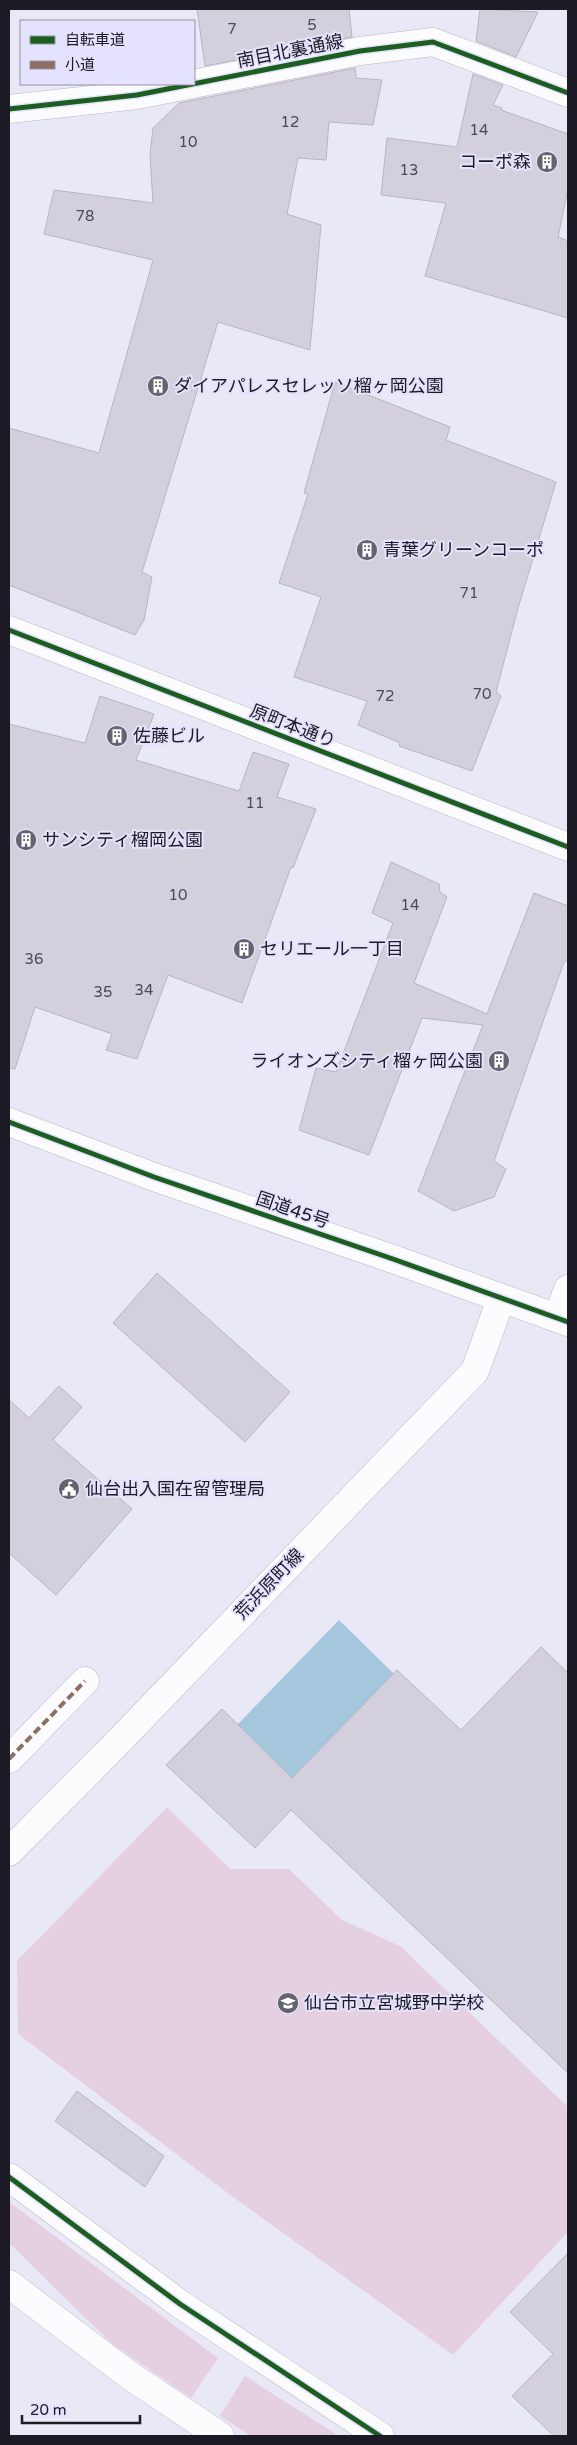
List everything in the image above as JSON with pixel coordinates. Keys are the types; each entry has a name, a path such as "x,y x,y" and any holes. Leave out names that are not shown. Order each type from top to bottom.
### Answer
{"main road":[{"name":"南目北裏通線","path":"195,84 360,51 434,42 568,93"},
{"name":"南目北裏通線","path":"9,109 137,96 192,85"},
{"name":"原町本通り","path":"9,630 568,848"},
{"name":"国道45号","path":"14,1130 392,1259 563,1320"},
{"path":"563,1320 568,1289"},
{"name":"荒浜原町線","path":"9,1852 475,1371 501,1299"},
{"path":"9,1759 85,1681"},
{"path":"9,2177 180,2304 380,2436"},
{"path":"9,2284 129,2376 220,2436"}],"shaded area":[{"path":"167,1807 230,1869 289,1869 342,1920 400,1946 568,2107 568,2232 453,2355 229,2194 18,2034 17,1961"},
{"path":"9,2202 218,2358 191,2398 111,2343 9,2243"},
{"path":"245,2376 339,2436 251,2436 220,2416"}],"water":[{"path":"339,1620 394,1674 292,1778 237,1725"}],"building":[{"path":"197,9 349,9 352,37 205,66"},
{"path":"480,9 538,12 516,57 476,41"},
{"path":"355,68 356,78 382,80 373,125 329,122 326,160 298,158 287,214 321,225 310,350 218,322 142,572 152,577 144,620 135,635 9,585 9,428 99,453 153,260 44,234 54,190 153,203 150,155 153,128 179,103"},
{"path":"473,74 503,85 493,105 502,108 501,110 568,134 568,189 558,237 568,241 568,318 425,276 446,203 381,195 387,138 457,147"},
{"path":"335,382 450,427 446,440 556,482 518,608 496,692 501,696 472,771 399,746 400,743 358,725 367,701 294,677 321,597 279,583 308,494 304,493"},
{"path":"100,696 154,714 136,760 239,791 253,752 289,764 277,797 316,809 293,868 291,867 242,1003 168,975 137,1059 106,1050 112,1034 35,1007 15,1069 9,1068 9,724 85,743"},
{"path":"391,862 439,884 440,892 447,897 414,983 487,1014 534,893 568,906 568,960 564,962 494,1161 506,1169 494,1197 454,1211 418,1191 483,1025 422,1018 369,1155 299,1130 316,1068 336,1072 393,923 372,913"},
{"path":"157,1273 290,1392 245,1442 113,1323"},
{"path":"59,1386 82,1407 53,1440 132,1509 56,1595 9,1553 9,1400 29,1418"},
{"path":"541,1647 568,1673 568,2073 291,1810 255,1848 166,1765 222,1709 292,1778 397,1670 461,1730"},
{"path":"77,2091 164,2156 145,2187 55,2121"},
{"path":"568,2253 568,2436 554,2436 512,2396 553,2354 510,2312"}],"marked path":[{"path":"9,1759 85,1681"}],"cycle path":[{"path":"195,84 360,51 433,42 568,93"},
{"path":"9,109 137,95 188,85"},
{"path":"9,630 568,847"},
{"path":"9,1122 154,1177 393,1259 568,1322"},
{"path":"9,2177 180,2304 380,2436"}],"place":[{"name":"コーポ森","path":"547,162"},
{"name":"ダイアパレスセレッソ榴ヶ岡公園","path":"158,386"},
{"name":"青葉グリーンコーポ","path":"367,550"},
{"name":"佐藤ビル","path":"117,736"},
{"name":"サンシティ榴岡公園","path":"26,840"},
{"name":"セリエール一丁目","path":"244,949"},
{"name":"ライオンズシティ榴ヶ岡公園","path":"499,1061"},
{"name":"仙台出入国在留管理局","path":"69,1489"},
{"name":"仙台市立宮城野中学校","path":"288,2003"}]}
